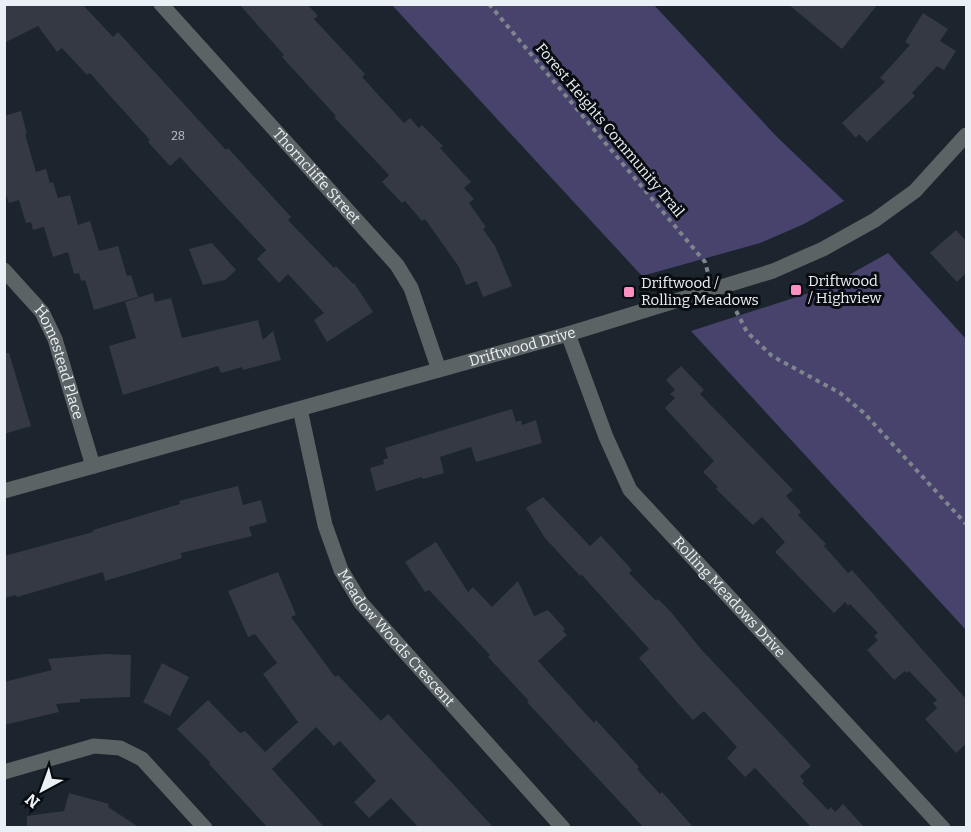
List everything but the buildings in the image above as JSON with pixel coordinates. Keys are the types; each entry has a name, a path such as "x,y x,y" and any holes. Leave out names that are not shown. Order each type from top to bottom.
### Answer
{"street":[{"name":"Thorncliffe Street","path":"161,4 396,265 411,288 439,370"},
{"name":"Driftwood Drive","path":"4,491 568,334 773,271 823,249 875,220 915,191 965,140"},
{"name":"Homestead Place","path":"4,270 42,312 55,339 93,466"},
{"name":"Rolling Meadows Drive","path":"568,334 606,437 630,490 943,828"},
{"name":"Meadow Woods Crescent","path":"300,409 325,525 341,570 361,603 563,828"},
{"path":"4,772 94,746 120,748 142,759 205,828"}],"path":[{"name":"Forest Heights Community Trail","path":"489,4 705,262 708,273"},
{"path":"732,303 747,332 772,356 840,393 864,413 966,524"}],"shaded area":[{"path":"392,5 654,5 777,137 844,201 804,224 760,243 642,276"},
{"path":"888,253 966,339 966,630 691,331 809,293 847,276"}],"place":[{"name":"Driftwood / Highview","path":"796,290"},
{"name":"Driftwood / Rolling Meadows","path":"629,292"}]}
